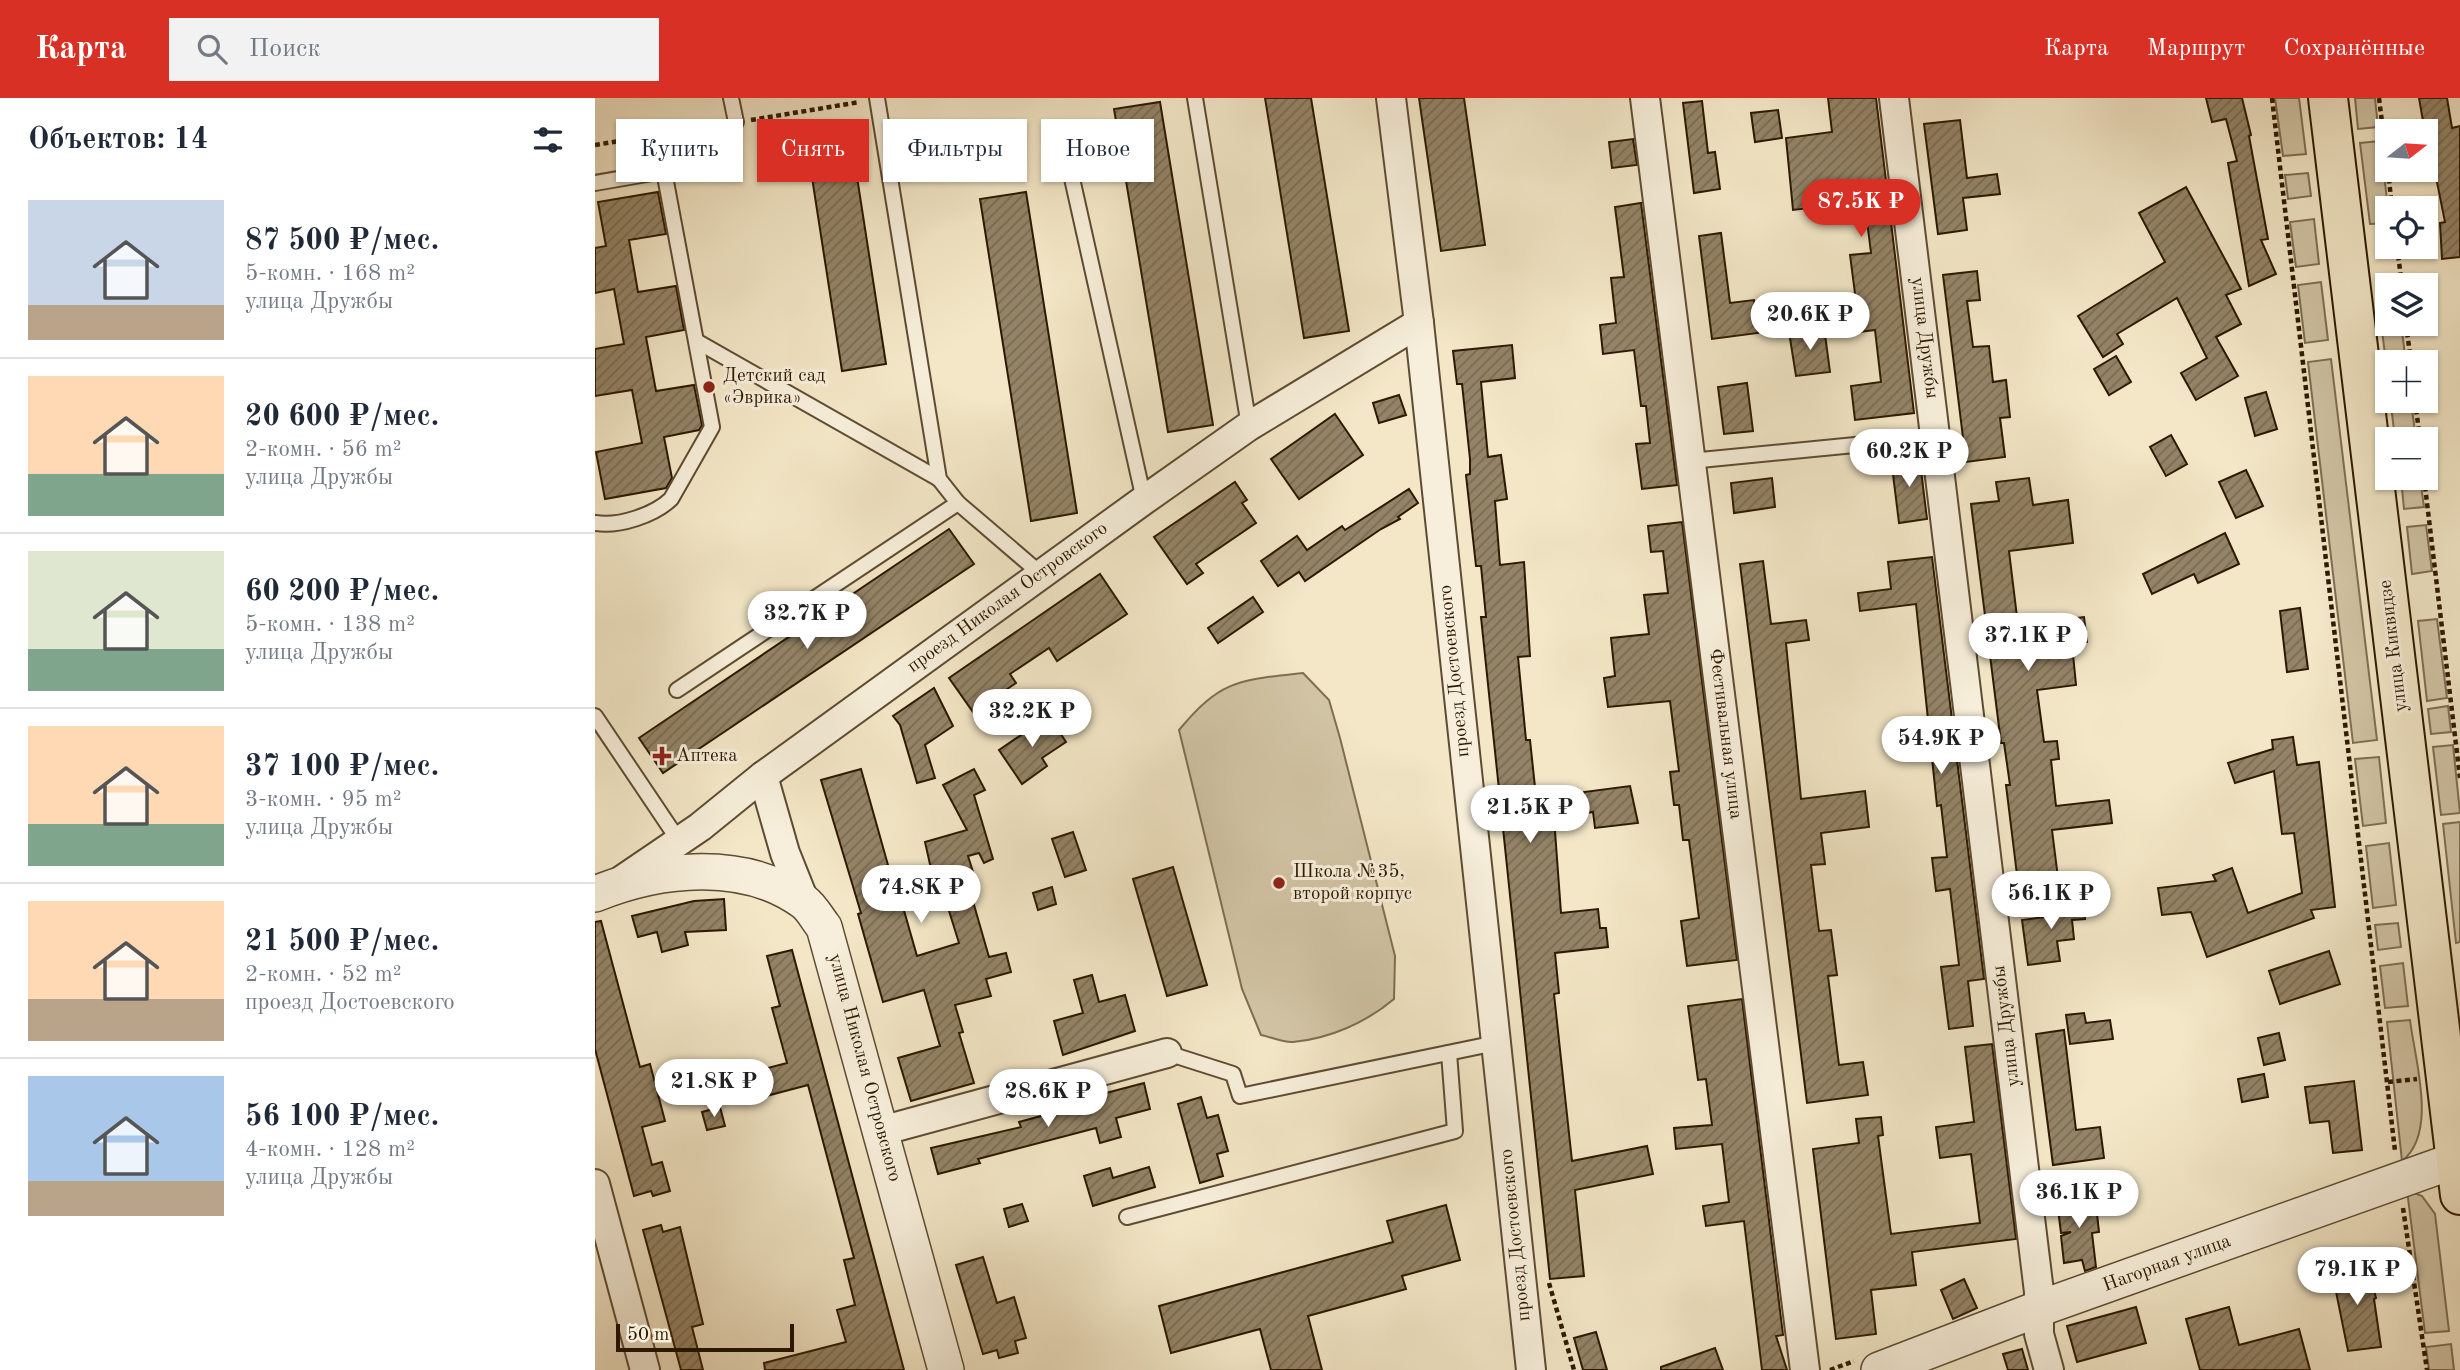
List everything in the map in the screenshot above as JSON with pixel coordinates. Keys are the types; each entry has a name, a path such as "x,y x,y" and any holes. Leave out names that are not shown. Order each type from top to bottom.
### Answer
{"main road":[{"name":"улица Киквидзе","path":"2328,98 2458,1177"}],"street":[{"name":"проезд Достоевского","path":"1391,98 1419,323 1531,1370"},
{"name":"Фестивальная улица","path":"1645,98 1805,1370"},
{"name":"улица Дружбы","path":"1894,98 1937,437 2039,1334 2049,1370"},
{"name":"проезд Николая Островского","path":"602,891 679,841 763,776 1249,426 1419,323"},
{"path":"763,776 785,853 805,903"},
{"name":"улица Николая Островского","path":"602,891 661,874 702,871 738,875 771,885 805,903 824,928 946,1370"},
{"path":"881,1131 1167,1053"},
{"name":"Нагорная улица","path":"1879,1370 2038,1309 2399,1181 2458,1177"},
{"path":"595,1184 645,1370"}],"lane":[{"path":"731,98 735,119"},
{"path":"877,98 939,479"},
{"path":"1195,98 1249,426"},
{"path":"595,183 664,171 712,427 671,499 662,508 652,514 595,523"},
{"path":"1073,182 1144,500"},
{"path":"698,342 939,479 958,503 1041,575"},
{"path":"1690,461 1937,437"},
{"path":"677,690 958,503"},
{"path":"595,716 679,841"},
{"path":"1167,1053 1233,1074 1240,1096 1496,1043"},
{"path":"1127,1217 1455,1131 1449,1052"}],"path":[{"path":"2272,98 2399,1181 2427,1370"},
{"path":"2379,98 2382,119"},
{"path":"2425,490 2460,778"},
{"path":"2388,1082 2418,1079"}],"shaded area":[{"path":"2275,98 2299,98 2306,154 2283,156"},
{"path":"2355,98 2375,98 2377,119 2375,119 2375,127 2358,129"},
{"path":"2375,142 2375,182 2385,182 2387,196 2375,196 2375,224 2370,224 2360,143"},
{"path":"2308,173 2311,196 2288,199 2285,175"},
{"path":"2314,219 2319,264 2296,267 2290,222"},
{"path":"2321,282 2328,340 2305,343 2298,285"},
{"path":"2383,336 2403,336 2404,350 2384,350"},
{"path":"2331,359 2377,740 2353,743 2308,362"},
{"path":"2392,413 2412,413 2414,427 2394,427"},
{"path":"2402,490 2422,490 2424,507 2404,509"},
{"path":"2426,525 2432,571 2412,574 2407,527"},
{"path":"2437,619 2447,698 2427,701 2418,621"},
{"path":"1303,673 1329,700 1340,738 1395,956 1394,999 1347,1028 1320,1037 1289,1042 1261,1035 1242,989 1179,730 1207,701 1233,685"},
{"path":"2448,706 2451,732 2431,734 2428,709"},
{"path":"2453,745 2460,813 2441,815 2433,747"},
{"path":"2379,757 2386,823 2363,826 2355,759"},
{"path":"2460,822 2460,942 2456,943 2443,824"},
{"path":"2389,843 2396,905 2373,908 2366,846"},
{"path":"2398,923 2401,947 2378,950 2375,925"},
{"path":"2403,963 2408,1006 2385,1008 2380,966"},
{"path":"2410,1020 2422,1115 2413,1149 2402,1161 2387,1022"},
{"path":"2407,1190 2422,1196 2435,1214 2449,1331 2425,1333"},
{"path":"2451,1344 2454,1370 2429,1370 2426,1347"}],"building":[{"path":"1265,98 1311,98 1349,331 1304,338"},
{"path":"1419,98 1464,98 1485,245 1441,251"},
{"path":"1828,98 1876,98 1914,413 1855,420 1851,386 1881,382 1875,330 1860,332 1850,255 1871,253 1864,197 1826,201 1827,206 1793,210 1786,138 1832,132"},
{"path":"2206,98 2242,98 2251,135 2249,136 2268,239 2261,240 2276,274 2249,286 2228,163 2237,161 2226,119 2212,122"},
{"path":"2419,98 2447,98 2452,128 2460,126 2460,257 2442,259 2440,223 2445,222 2437,182 2438,119 2423,119"},
{"path":"1702,101 1708,153 1715,152 1720,189 1694,193 1683,103"},
{"path":"1160,102 1213,425 1168,432 1126,182 1154,182 1154,119 1116,119 1114,109"},
{"path":"1778,110 1782,138 1755,142 1751,113"},
{"path":"1960,120 1967,178 1997,174 2000,194 1963,198 1967,230 1938,234 1924,124"},
{"path":"1633,139 1637,165 1612,168 1609,142"},
{"path":"813,182 858,182 886,364 842,371"},
{"path":"2186,187 2241,289 2226,295 2241,324 2216,337 2238,376 2196,400 2181,373 2207,358 2177,298 2117,334 2123,344 2103,357 2078,316 2165,262 2139,213"},
{"path":"658,192 666,234 629,240 638,292 676,286 684,330 646,337 656,391 694,385 702,425 699,430 664,437 672,478 666,488 605,499 596,452 642,443 632,390 595,396 595,349 624,344 614,289 595,293 595,248 606,246 598,202"},
{"path":"1026,192 1077,513 1031,521 980,199"},
{"path":"1641,203 1677,485 1642,489 1636,444 1650,443 1646,406 1641,406 1634,350 1603,354 1600,325 1616,323 1611,278 1624,277 1615,207"},
{"path":"1721,233 1730,303 1754,300 1758,333 1712,339 1699,236"},
{"path":"1977,271 1980,300 1967,301 1973,347 1989,346 1993,382 2006,380 2010,417 2000,418 2005,457 1966,462 1943,275"},
{"path":"1824,327 1830,372 1796,376 1789,332"},
{"path":"1512,345 1515,378 1481,382 1488,457 1501,455 1507,499 1495,501 1500,565 1524,562 1530,656 1518,657 1526,740 1530,740 1537,806 1553,804 1561,913 1598,909 1600,928 1606,928 1608,947 1555,953 1559,993 1554,994 1572,1161 1647,1146 1653,1174 1575,1190 1584,1276 1550,1279 1481,617 1486,617 1481,566 1476,566 1466,475 1470,474 1470,459 1462,384 1457,384 1453,351"},
{"path":"2116,356 2131,382 2109,395 2094,369"},
{"path":"1747,383 1753,431 1724,434 1718,387"},
{"path":"2266,392 2277,429 2255,436 2245,398"},
{"path":"1399,395 1406,415 1379,423 1373,403"},
{"path":"1335,414 1363,455 1299,499 1271,459"},
{"path":"2171,435 2187,464 2166,476 2150,447"},
{"path":"1919,454 1927,519 1899,523 1891,458"},
{"path":"2246,470 2263,506 2236,518 2219,482"},
{"path":"1772,478 1775,507 1734,513 1731,483"},
{"path":"2029,478 2033,505 2068,500 2073,543 2009,551 2018,625 2084,617 2087,642 2072,644 2076,685 2037,690 2044,742 2057,741 2059,759 2051,760 2056,806 2109,800 2112,823 2052,830 2058,878 2018,883 2006,785 2010,785 2004,743 2001,743 1971,504 1999,501 1996,482"},
{"path":"1235,482 1247,500 1242,503 1256,523 1196,564 1203,573 1187,584 1154,537"},
{"path":"1409,489 1418,503 1398,517 1400,519 1305,581 1299,572 1278,586 1261,561 1297,536 1307,550 1342,526 1345,530"},
{"path":"1682,522 1737,960 1687,966 1681,921 1699,918 1689,840 1683,840 1679,805 1674,805 1670,772 1679,771 1670,701 1608,707 1604,678 1615,676 1611,638 1649,634 1644,595 1668,593 1663,551 1651,552 1648,526"},
{"path":"949,529 974,564 663,773 639,738"},
{"path":"2225,533 2239,564 2198,583 2194,574 2152,594 2143,574"},
{"path":"1932,557 1984,979 1968,981 1973,1026 1949,1029 1941,967 1959,965 1950,889 1936,891 1932,858 1947,857 1941,805 1937,806 1916,604 1860,611 1858,593 1891,589 1888,562"},
{"path":"1763,561 1771,624 1806,620 1809,640 1786,643 1801,799 1865,791 1869,827 1821,833 1825,864 1811,865 1819,931 1831,930 1837,975 1828,976 1839,1065 1863,1062 1868,1095 1807,1103 1740,564"},
{"path":"1100,574 1127,614 1057,661 1049,648 1010,674 1016,683 973,712 949,678"},
{"path":"1253,597 1263,612 1218,643 1208,628"},
{"path":"2300,608 2308,669 2287,672 2280,611"},
{"path":"934,688 953,726 925,745 935,778 917,783 900,725 893,716"},
{"path":"1049,716 1066,742 1042,758 1047,766 1022,784 999,750"},
{"path":"2293,737 2297,765 2319,762 2335,907 2311,910 2314,918 2207,957 2191,912 2162,915 2158,888 2216,881 2213,875 2232,868 2248,913 2302,893 2294,833 2282,834 2274,771 2235,783 2228,763 2273,749 2272,740"},
{"path":"861,769 888,865 882,867 894,910 903,907 917,956 959,943 945,898 938,900 925,842 967,830 943,785 974,769 985,790 974,795 993,859 984,863 979,853 968,856 978,888 970,891 989,957 1006,953 1011,972 986,979 991,996 955,1005 963,1032 959,1033 974,1083 911,1101 898,1058 940,1046 924,990 883,1002 858,914 861,913 821,780"},
{"path":"1630,786 1638,823 1595,828 1593,812 1586,813 1584,792"},
{"path":"1073,832 1086,870 1065,877 1052,839"},
{"path":"1173,867 1207,985 1167,996 1133,879"},
{"path":"1052,887 1056,904 1038,910 1033,893"},
{"path":"724,899 726,930 685,932 688,945 662,952 657,932 638,937 632,916 694,901"},
{"path":"2083,899 2085,919 2072,920 2074,939 2057,941 2060,961 2028,965 2022,920 2052,916 2051,903"},
{"path":"601,921 640,1067 650,1064 665,1121 642,1127 652,1165 662,1162 670,1191 653,1196 651,1191 634,1196 595,1049 595,922"},
{"path":"792,950 904,1370 765,1370 764,1363 846,1342 837,1310 855,1305 844,1260 854,1258 808,1085 755,1099 748,1073 787,1063 772,1008 780,1006 767,956"},
{"path":"2329,951 2340,984 2280,1004 2269,971"},
{"path":"1092,975 1099,1002 1125,995 1135,1031 1063,1055 1054,1021 1083,1013 1074,980"},
{"path":"1742,999 1783,1335 1776,1336 1787,1370 1762,1370 1744,1221 1706,1226 1703,1206 1729,1202 1722,1144 1676,1149 1674,1128 1712,1125 1706,1079 1698,1080 1688,1006"},
{"path":"2084,1013 2086,1023 2110,1020 2113,1039 2070,1044 2066,1015"},
{"path":"2064,1030 2076,1130 2100,1127 2104,1158 2053,1165 2036,1034"},
{"path":"2279,1033 2285,1060 2264,1065 2258,1038"},
{"path":"1992,1044 2016,1239 1912,1252 1916,1285 1871,1290 1876,1334 1836,1339 1813,1149 1859,1143 1856,1119 1881,1117 1883,1135 1878,1136 1891,1234 1980,1223 1971,1154 1940,1158 1936,1127 1974,1122 1965,1047"},
{"path":"2264,1074 2268,1097 2242,1102 2238,1079"},
{"path":"2354,1081 2362,1150 2333,1153 2329,1121 2310,1123 2305,1087"},
{"path":"1144,1083 1150,1109 1116,1118 1121,1137 1100,1143 1096,1128 978,1159 980,1163 938,1174 931,1148 1021,1127 1019,1122 1089,1103 1087,1098"},
{"path":"1201,1097 1207,1118 1218,1115 1228,1151 1217,1154 1223,1176 1200,1183 1178,1104"},
{"path":"720,1107 725,1126 707,1130 702,1112"},
{"path":"1149,1167 1155,1187 1093,1206 1084,1176 1110,1168 1113,1178"},
{"path":"2095,1196 2099,1232 2092,1233 2096,1267 2085,1271 2082,1260 2064,1263 2061,1236 2071,1232 2061,1233 2057,1201"},
{"path":"1022,1204 1028,1221 1009,1227 1004,1209"},
{"path":"1446,1205 1460,1260 1402,1276 1406,1289 1308,1316 1322,1370 1271,1370 1260,1329 1171,1353 1159,1306 1393,1242 1387,1221"},
{"path":"661,1225 663,1232 680,1227 703,1324 692,1327 703,1370 681,1370 643,1230"},
{"path":"983,1257 997,1303 1014,1297 1026,1338 1015,1341 1018,1353 999,1358 997,1350 983,1354 956,1265"},
{"path":"2367,1263 2376,1298 2381,1347 2348,1351 2332,1272"},
{"path":"1964,1279 1977,1308 1953,1319 1941,1290"},
{"path":"2136,1307 2146,1343 2077,1362 2067,1326"},
{"path":"2229,1307 2239,1345 2299,1329 2310,1370 2200,1370 2186,1319"},
{"path":"1596,1332 1607,1370 1583,1370 1574,1338"},
{"path":"1715,1348 1723,1370 1661,1370 1661,1367"},
{"path":"2022,1349 2028,1370 2008,1370 2003,1354"}],"place":[{"name":"Детский сад «Эврика»","path":"709,387"},
{"name":"Аптека","path":"662,756"},
{"name":"Школа №35, второй корпус","path":"1279,883"}]}
